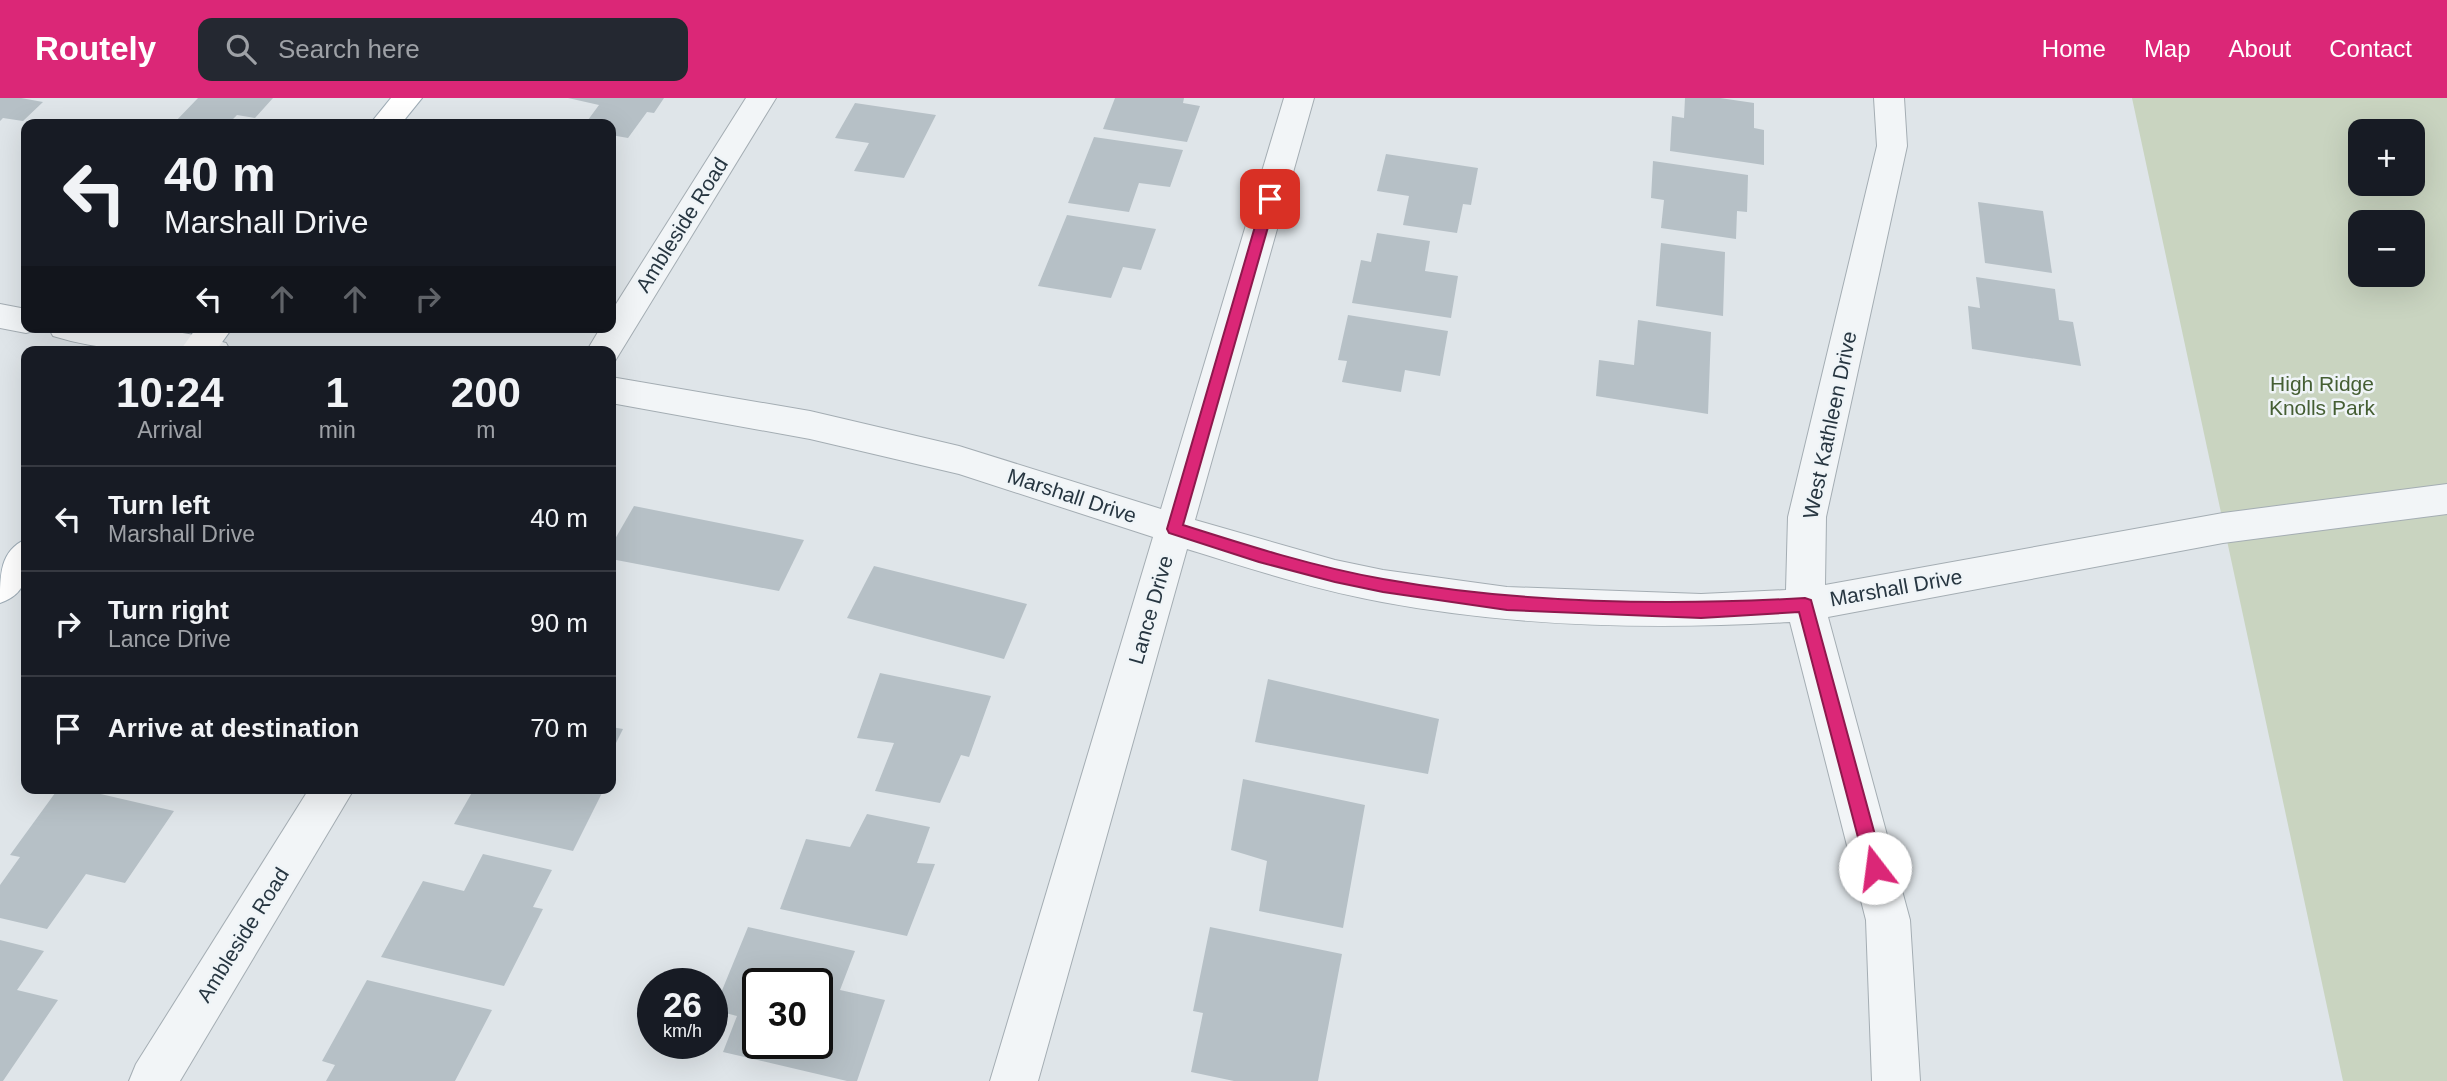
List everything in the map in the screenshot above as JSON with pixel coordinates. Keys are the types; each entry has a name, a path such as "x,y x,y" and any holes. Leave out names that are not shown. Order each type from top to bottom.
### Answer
{"main road":[{"path":"389,119 407,98"},
{"path":"0,587 21,561"}],"street":[{"name":"Ambleside Road","path":"616,331 761,98"},
{"name":"Lance Drive","path":"1014,1081 1299,98"},
{"name":"West Kathleen Drive","path":"1889,98 1892,146 1807,517 1805,605 1888,920 1896,1081"},
{"path":"0,316 21,320"},
{"path":"112,333 206,345"},
{"name":"Marshall Drive","path":"616,391 810,425 959,460 1259,556 1335,576 1383,586 1507,604 1701,611 1805,605 2223,528 2447,499"},
{"name":"Ambleside Road","path":"153,1081 330,794"}],"green space":[{"name":"High Ridge Knolls Park","path":"2132,98 2447,98 2447,1081 2343,1081"}],"building":[{"path":"0,98 43,102 25,119 3,118 0,121"},
{"path":"198,98 273,98 255,118 237,115 233,119 178,119"},
{"path":"568,98 664,98 654,113 647,112 628,138 616,136 616,119 589,119 599,105"},
{"path":"1115,98 1184,98 1183,103 1200,106 1187,142 1103,129"},
{"path":"1685,98 1720,98 1754,103 1754,128 1764,130 1764,165 1670,151 1672,116 1684,118"},
{"path":"855,103 936,115 904,178 854,171 869,143 835,138"},
{"path":"1094,137 1183,150 1170,187 1139,183 1129,212 1068,203"},
{"path":"1386,154 1478,168 1471,205 1463,204 1457,233 1403,225 1409,196 1377,191"},
{"path":"1653,161 1748,175 1747,212 1737,211 1736,239 1661,228 1664,200 1651,198"},
{"path":"1978,202 2043,211 2052,273 1985,263"},
{"path":"1067,215 1156,229 1141,270 1123,267 1111,298 1038,286"},
{"path":"1377,233 1430,241 1425,271 1458,276 1451,318 1352,303 1361,260 1371,262"},
{"path":"1661,243 1725,252 1723,316 1656,306"},
{"path":"1976,277 2055,289 2059,320 2073,322 2081,366 1972,349 1968,306 1980,308"},
{"path":"1348,315 1448,331 1440,376 1405,370 1401,392 1342,382 1347,361 1338,360"},
{"path":"1638,320 1711,332 1708,414 1596,396 1599,360 1634,365"},
{"path":"634,506 804,540 779,591 616,560 616,537"},
{"path":"874,566 1027,604 1004,659 847,618"},
{"path":"880,673 991,696 969,757 961,755 940,803 875,791 894,743 857,738"},
{"path":"1268,679 1439,719 1428,774 1255,742"},
{"path":"616,728 623,729 616,743"},
{"path":"1243,779 1365,805 1343,928 1259,911 1267,861 1231,850"},
{"path":"54,794 101,794 174,811 125,883 86,874 47,929 0,918 0,885 20,857 10,855"},
{"path":"471,794 602,794 573,851 454,824"},
{"path":"867,814 930,827 917,863 935,864 907,936 780,909 806,839 850,847"},
{"path":"483,854 552,870 533,907 543,909 504,986 381,957 423,881 464,891"},
{"path":"748,927 855,951 840,990 885,1000 857,1081 753,1059 833,1059 833,968 742,968 742,1056 728,1053 728,1039 737,1016 728,1014 728,976"},
{"path":"1210,927 1342,954 1318,1081 1234,1081 1191,1072 1203,1013 1193,1011"},
{"path":"0,940 44,951 17,990 58,1000 3,1081 0,1081"},
{"path":"367,980 492,1010 455,1081 326,1081 335,1065 322,1061"}],"route":[{"path":"1270,199 1174,529 1335,576 1383,586 1507,604 1701,611 1805,605 1875,868"}]}
